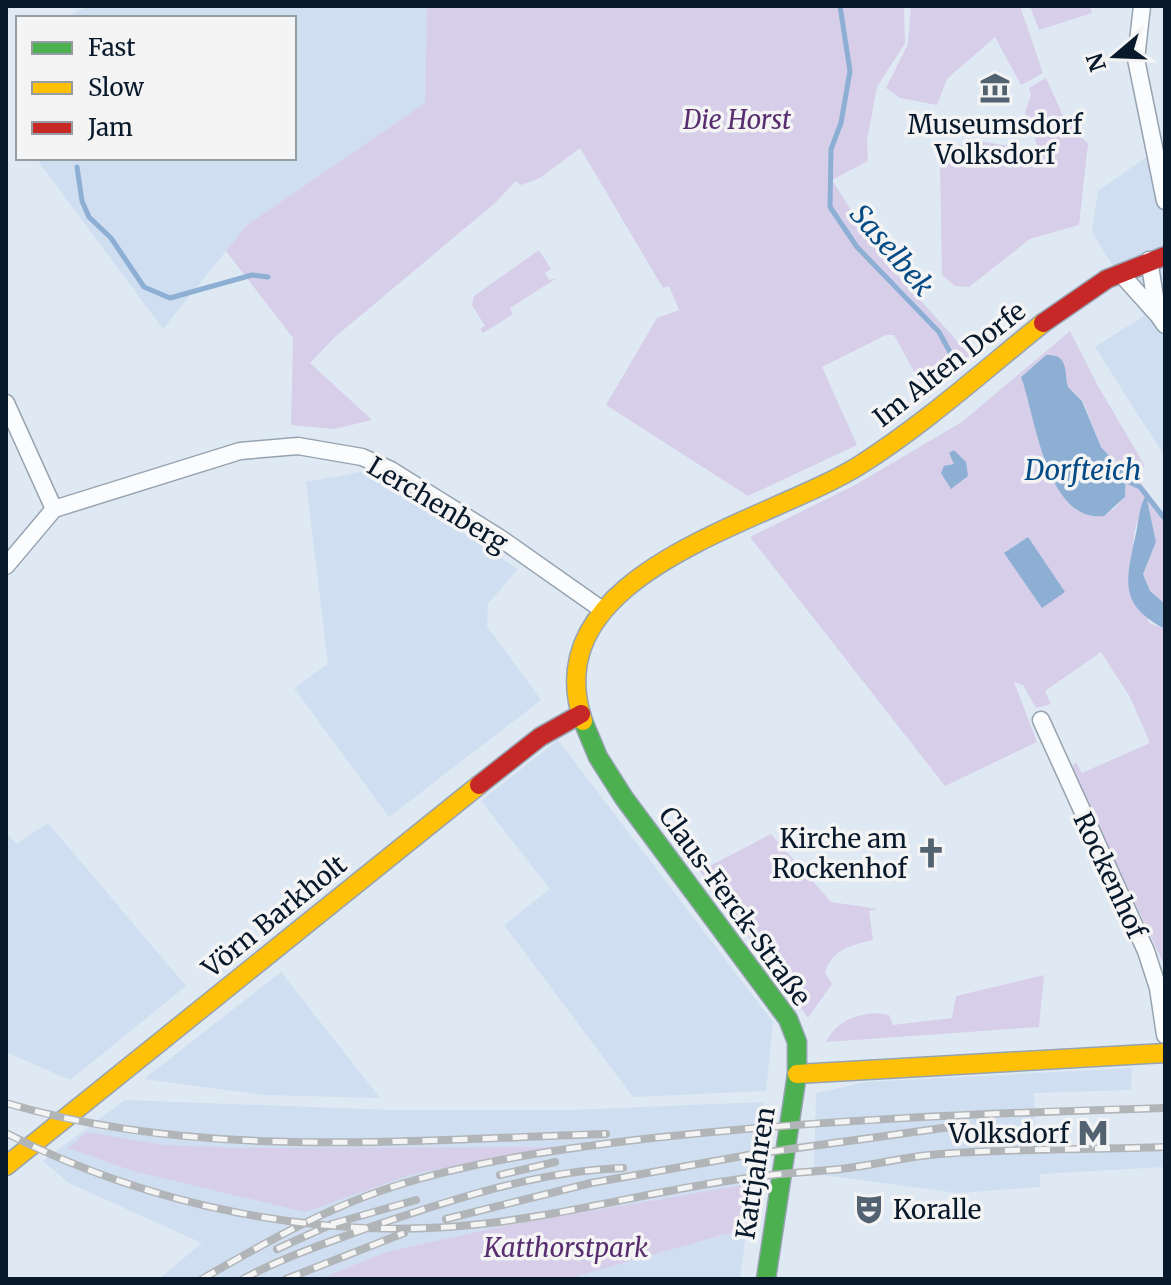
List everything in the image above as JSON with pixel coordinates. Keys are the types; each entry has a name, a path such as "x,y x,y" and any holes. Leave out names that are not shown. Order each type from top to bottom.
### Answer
{"street":[{"path":"1142,6 1136,59 1165,201"},
{"path":"1157,258 1162,320"},
{"name":"Im Alten Dorfe","path":"601,609 636,579 682,550 809,494 857,467 970,385 1063,308 1120,273 1157,258"},
{"path":"1120,273 1162,320"},
{"path":"6,403 54,509 6,566"},
{"name":"Lerchenberg","path":"54,509 240,451 298,446 362,457 450,506 601,609"},
{"name":"Claus-Ferck-Straße","path":"601,609 578,667 581,714 603,762 634,811 788,1019 797,1042 797,1074"},
{"name":"Vörn Barkholt","path":"6,1166 500,768 540,737 581,714"},
{"name":"Rockenhof","path":"1041,720 1146,951 1158,988 1165,1035"},
{"path":"797,1074 1165,1053"},
{"name":"Kattjahren","path":"766,1279 797,1074"}],"shaded area":[{"path":"87,6 427,6 425,103 247,225 163,329 37,160 296,160 296,16 70,16"},
{"path":"1165,144 1165,457 1095,347 1144,316 1092,232 1098,191"},
{"path":"367,471 518,569 488,604 487,626 541,700 389,817 294,688 328,664 306,482"},
{"path":"558,740 773,1022 766,1091 633,1097 504,925 550,889 481,801"},
{"path":"48,823 186,986 70,1080 6,1052 6,833 16,844"},
{"path":"281,972 380,1098 264,1095 144,1079"},
{"path":"1132,1068 1131,1090 1034,1093 1036,1154 1165,1150 1165,1167 1040,1174 1040,1187 958,1193 814,1174 816,1093 866,1082"},
{"path":"125,1100 391,1110 571,1110 764,1102 755,1183 508,1225 386,1252 319,1279 159,1279 202,1243 69,1183 43,1161"},
{"path":"746,1233 740,1279 567,1279 726,1234"}],"green space":[{"name":"Die Horst","path":"427,6 904,6 905,43 877,87 867,140 868,161 832,180 880,256 971,356 928,397 894,335 886,335 822,367 857,445 748,496 606,405 657,318 679,310 669,286 663,288 580,148 540,178 521,185 516,181 494,204 335,337 310,363 372,420 334,429 291,425 293,338 226,251 247,225 425,103"},
{"path":"911,6 1020,6 1043,73 1021,85 995,37 947,79 937,105 900,98 886,88 908,44"},
{"path":"1030,6 1090,6 1092,13 1039,30"},
{"path":"1046,78 1064,118 1088,144 1079,225 1030,239 969,287 955,286 942,275 940,164 948,149 979,141 1039,151 1025,112 1031,95 1029,88"},
{"path":"539,250 551,269 545,273 549,280 557,278 510,308 513,314 483,333 480,329 485,326 472,305 474,296"},
{"path":"1070,331 1145,466 1133,472 1165,515 1165,604 1150,591 1143,574 1156,542 1147,503 1135,531 1134,561 1149,623 1165,629 1165,973 1162,960 1071,768 1076,762 1082,773 1150,743 1130,697 1101,652 1045,691 1051,704 1036,708 1023,685 1014,682 1037,742 945,786 750,537 855,485 962,422","holes":["1046,355 1065,370 1068,387 1083,401 1101,447 1126,474 1125,497 1113,510 1088,514 1071,501 1058,487 1042,452 1021,376"]},
{"path":"771,834 831,902 878,909 869,911 873,940 850,946 828,964 825,972 832,984 808,1018 700,871"},
{"path":"1044,975 1039,1027 826,1042 844,1022 861,1015 889,1015 893,1025 952,1018 956,996"},
{"path":"87,1132 164,1145 238,1148 558,1147 413,1174 305,1212 133,1171 68,1148"},
{"name":"Katthorstpark","path":"755,1183 746,1232 726,1234 567,1279 319,1279 386,1252 508,1225"}],"water":[{"name":"Dorfteich","path":"1046,355 1062,360 1068,387 1082,401 1101,447 1126,474 1125,497 1104,516 1084,513 1068,502 1046,462 1021,377"},
{"path":"954,450 966,462 968,476 951,489 941,473 944,466 954,464 949,453"},
{"path":"1146,495 1156,542 1143,574 1150,591 1165,604 1165,629 1140,611 1129,592 1129,568"},
{"path":"1028,537 1065,592 1042,608 1004,553"}],"waterway":[{"name":"Saselbek","path":"840,6 850,71 841,123 831,149 830,207 857,247 939,332 951,354 965,362"},
{"path":"77,167 82,201 89,217 111,238 144,287 170,298 252,275 268,277"},
{"name":"Saselbek","path":"1127,481 1140,487 1165,519"}],"railway":[{"path":"6,1103 79,1121 153,1133 228,1139 379,1142 606,1134"},
{"path":"202,1279 294,1228 367,1196 421,1178 512,1158 635,1140 767,1127 965,1115 1165,1108"},
{"path":"446,1219 591,1183 754,1154 965,1125"},
{"path":"6,1133 61,1159 177,1199 238,1213 360,1228 481,1224 721,1182 851,1168 929,1155 1165,1147"},
{"path":"500,1175 555,1162"},
{"path":"243,1279 323,1244 465,1197 559,1175 623,1168"},
{"path":"277,1249 332,1224 416,1200"},
{"path":"286,1279 404,1233"}],"traffic: fast":[{"path":"583,721 598,757 624,798 788,1019 797,1042 797,1074 766,1279"}],"traffic: slow":[{"path":"583,721 577,669 593,626 625,589 669,558 720,531 860,465 931,415 1043,323"},
{"path":"6,1166 479,785"},
{"path":"797,1074 1165,1053"}],"traffic: jam":[{"path":"1043,323 1107,279 1165,256"},
{"path":"479,785 540,737 581,714"}],"place":[{"name":"Museumsdorf Volksdorf","path":"995,88"},
{"name":"Kirche am Rockenhof","path":"931,853"},
{"name":"Volksdorf","path":"1093,1133"},
{"name":"Koralle","path":"869,1209"}]}
